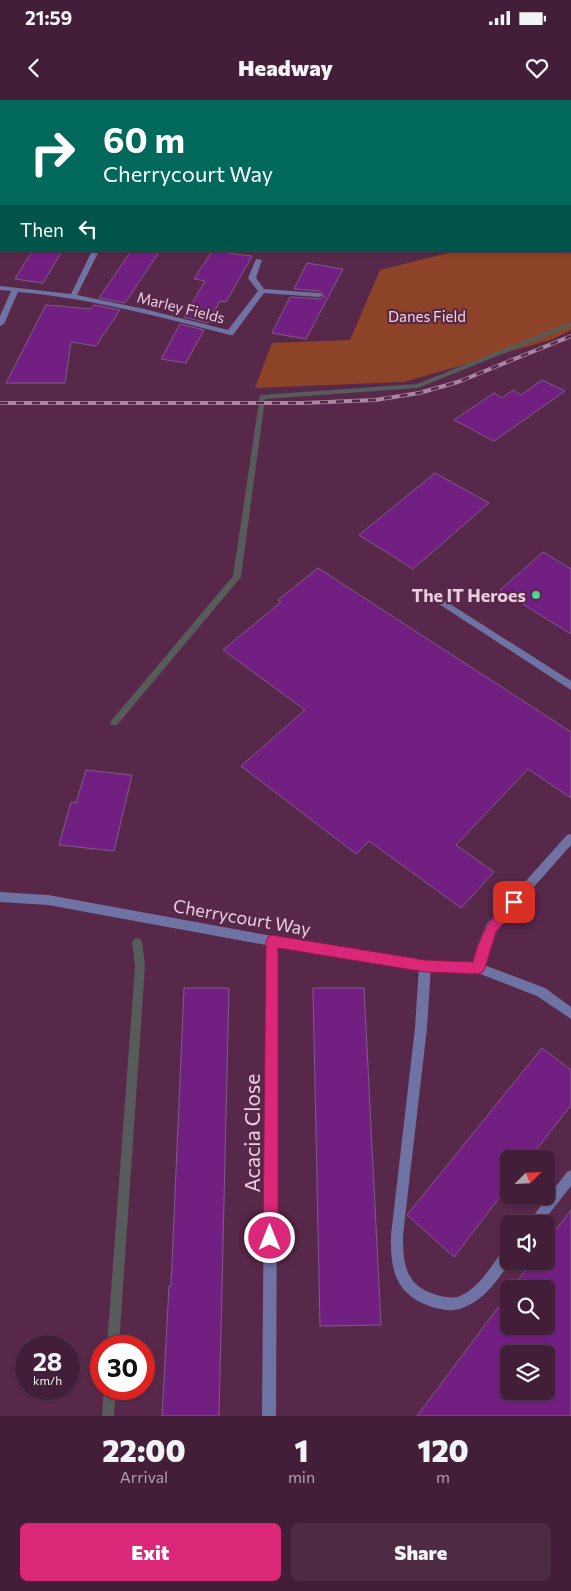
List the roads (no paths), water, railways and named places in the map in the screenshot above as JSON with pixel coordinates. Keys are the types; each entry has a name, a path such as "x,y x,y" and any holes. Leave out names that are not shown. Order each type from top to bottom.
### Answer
{"street":[{"path":"72,297 95,252"},
{"path":"258,260 252,278 262,291 319,295"},
{"name":"Marley Fields","path":"0,288 72,297 141,310 230,333 262,291"},
{"path":"0,324 16,289"},
{"path":"425,590 571,686"},
{"path":"478,968 484,944 491,928 571,838"},
{"name":"Cherrycourt Way","path":"0,897 48,900 272,941 425,966 478,968 541,992 571,1014"},
{"name":"Acacia Close","path":"269,1416 272,941"},
{"path":"425,966 421,1028 397,1235 396,1253 400,1273 409,1289 424,1298 453,1304 464,1301 475,1294 500,1265"},
{"path":"540,1215 571,1176"}],"waterway":[{"path":"114,723 237,577 262,397 418,386 571,324"},
{"path":"114,1335 140,966 137,942"},
{"path":"108,1416 109,1400"}],"railway":[{"path":"0,403 303,403 375,400 419,393 458,382 571,336"}],"place":[{"name":"The IT Heroes","path":"536,595"}],"park label":[{"name":"Danes Field","path":"427,316"}]}
